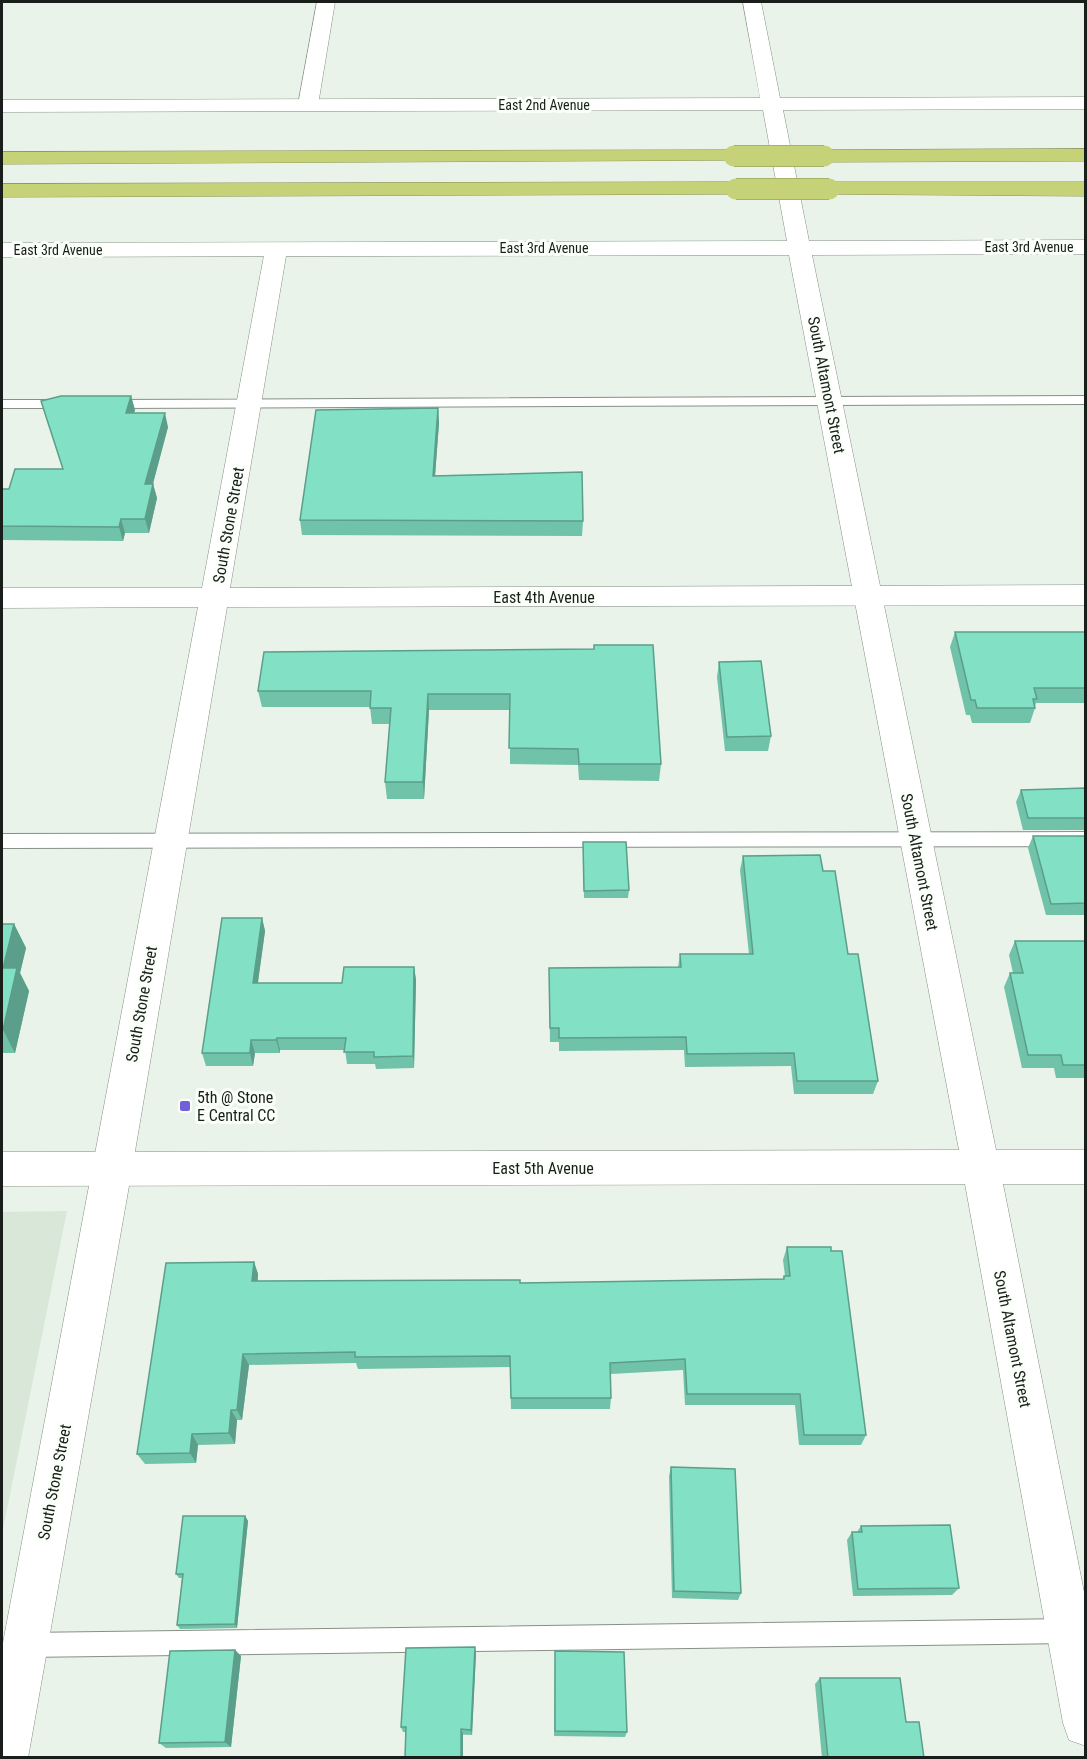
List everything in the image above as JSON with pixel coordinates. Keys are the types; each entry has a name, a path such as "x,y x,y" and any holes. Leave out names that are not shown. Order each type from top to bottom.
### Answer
{"highway":[{"path":"2,158 1086,155"},
{"path":"2,192 1086,189"}],"street":[{"path":"308,105 326,2"},
{"name":"South Altamont Street","path":"752,2 981,1167 1086,1723"},
{"name":"East 2nd Avenue","path":"2,106 1086,103"},
{"name":"East 3rd Avenue","path":"2,250 1086,247"},
{"name":"South Stone Street","path":"4,1758 23,1645 113,1169 276,250"},
{"name":"East 4th Avenue","path":"2,598 1086,595"},
{"name":"East 5th Avenue","path":"2,1169 1086,1167"}],"lane":[{"path":"2,404 1086,400"},
{"path":"2,841 170,838 915,840 1086,838"},
{"path":"23,1645 1068,1631"}],"shaded area":[{"path":"67,1211 2,1534 2,1212"}],"building":[{"path":"61,396 131,396 126,413 165,413 145,484 153,484 145,519 121,519 119,527 2,526 2,489 9,489 15,469 63,469 41,401"},
{"path":"438,408 433,476 582,472 583,521 300,520 316,410"},
{"path":"955,632 1086,632 1086,688 1034,688 1037,699 1033,699 1035,708 977,708 975,700 971,700"},
{"path":"594,645 653,645 661,764 579,764 578,749 509,748 510,694 428,694 423,782 385,782 391,708 370,708 371,691 258,691 264,652 594,649"},
{"path":"761,661 771,736 727,737 719,662"},
{"path":"1086,788 1086,818 1028,818 1021,790"},
{"path":"1033,836 1086,836 1086,903 1051,904"},
{"path":"583,842 626,842 629,890 584,891"},
{"path":"820,855 823,871 835,871 848,954 858,954 878,1081 797,1081 794,1053 687,1054 686,1037 559,1038 559,1028 550,1028 549,968 681,967 680,954 753,954 743,856"},
{"path":"222,918 262,918 253,983 342,983 344,967 414,967 413,1056 374,1057 374,1052 344,1052 346,1038 251,1040 250,1053 202,1053"},
{"path":"2,924 14,924 3,968 17,968 3,1030 2,1030"},
{"path":"1015,941 1086,941 1086,1065 1063,1065 1061,1055 1028,1055 1010,973 1023,973"},
{"path":"787,1247 831,1247 831,1251 842,1251 866,1435 804,1435 800,1394 687,1394 685,1359 610,1363 611,1398 511,1398 510,1356 355,1357 355,1352 243,1354 237,1410 231,1410 229,1433 192,1434 190,1453 137,1454 166,1263 254,1262 252,1281 520,1280 520,1283 784,1279 784,1276 790,1276"},
{"path":"671,1467 735,1469 741,1593 674,1591"},
{"path":"183,1516 245,1516 235,1624 177,1625 183,1574 176,1574"},
{"path":"950,1525 959,1588 858,1589 852,1532 862,1532 861,1526"},
{"path":"475,1647 471,1730 461,1729 461,1758 405,1758 406,1727 401,1727 406,1648"},
{"path":"235,1650 225,1742 159,1743 170,1651"},
{"path":"555,1651 624,1652 627,1732 555,1731"},
{"path":"820,1678 900,1678 906,1722 919,1722 924,1758 828,1758"}],"place":[{"name":"5th @ Stone E Central CC","path":"185,1106"}]}
